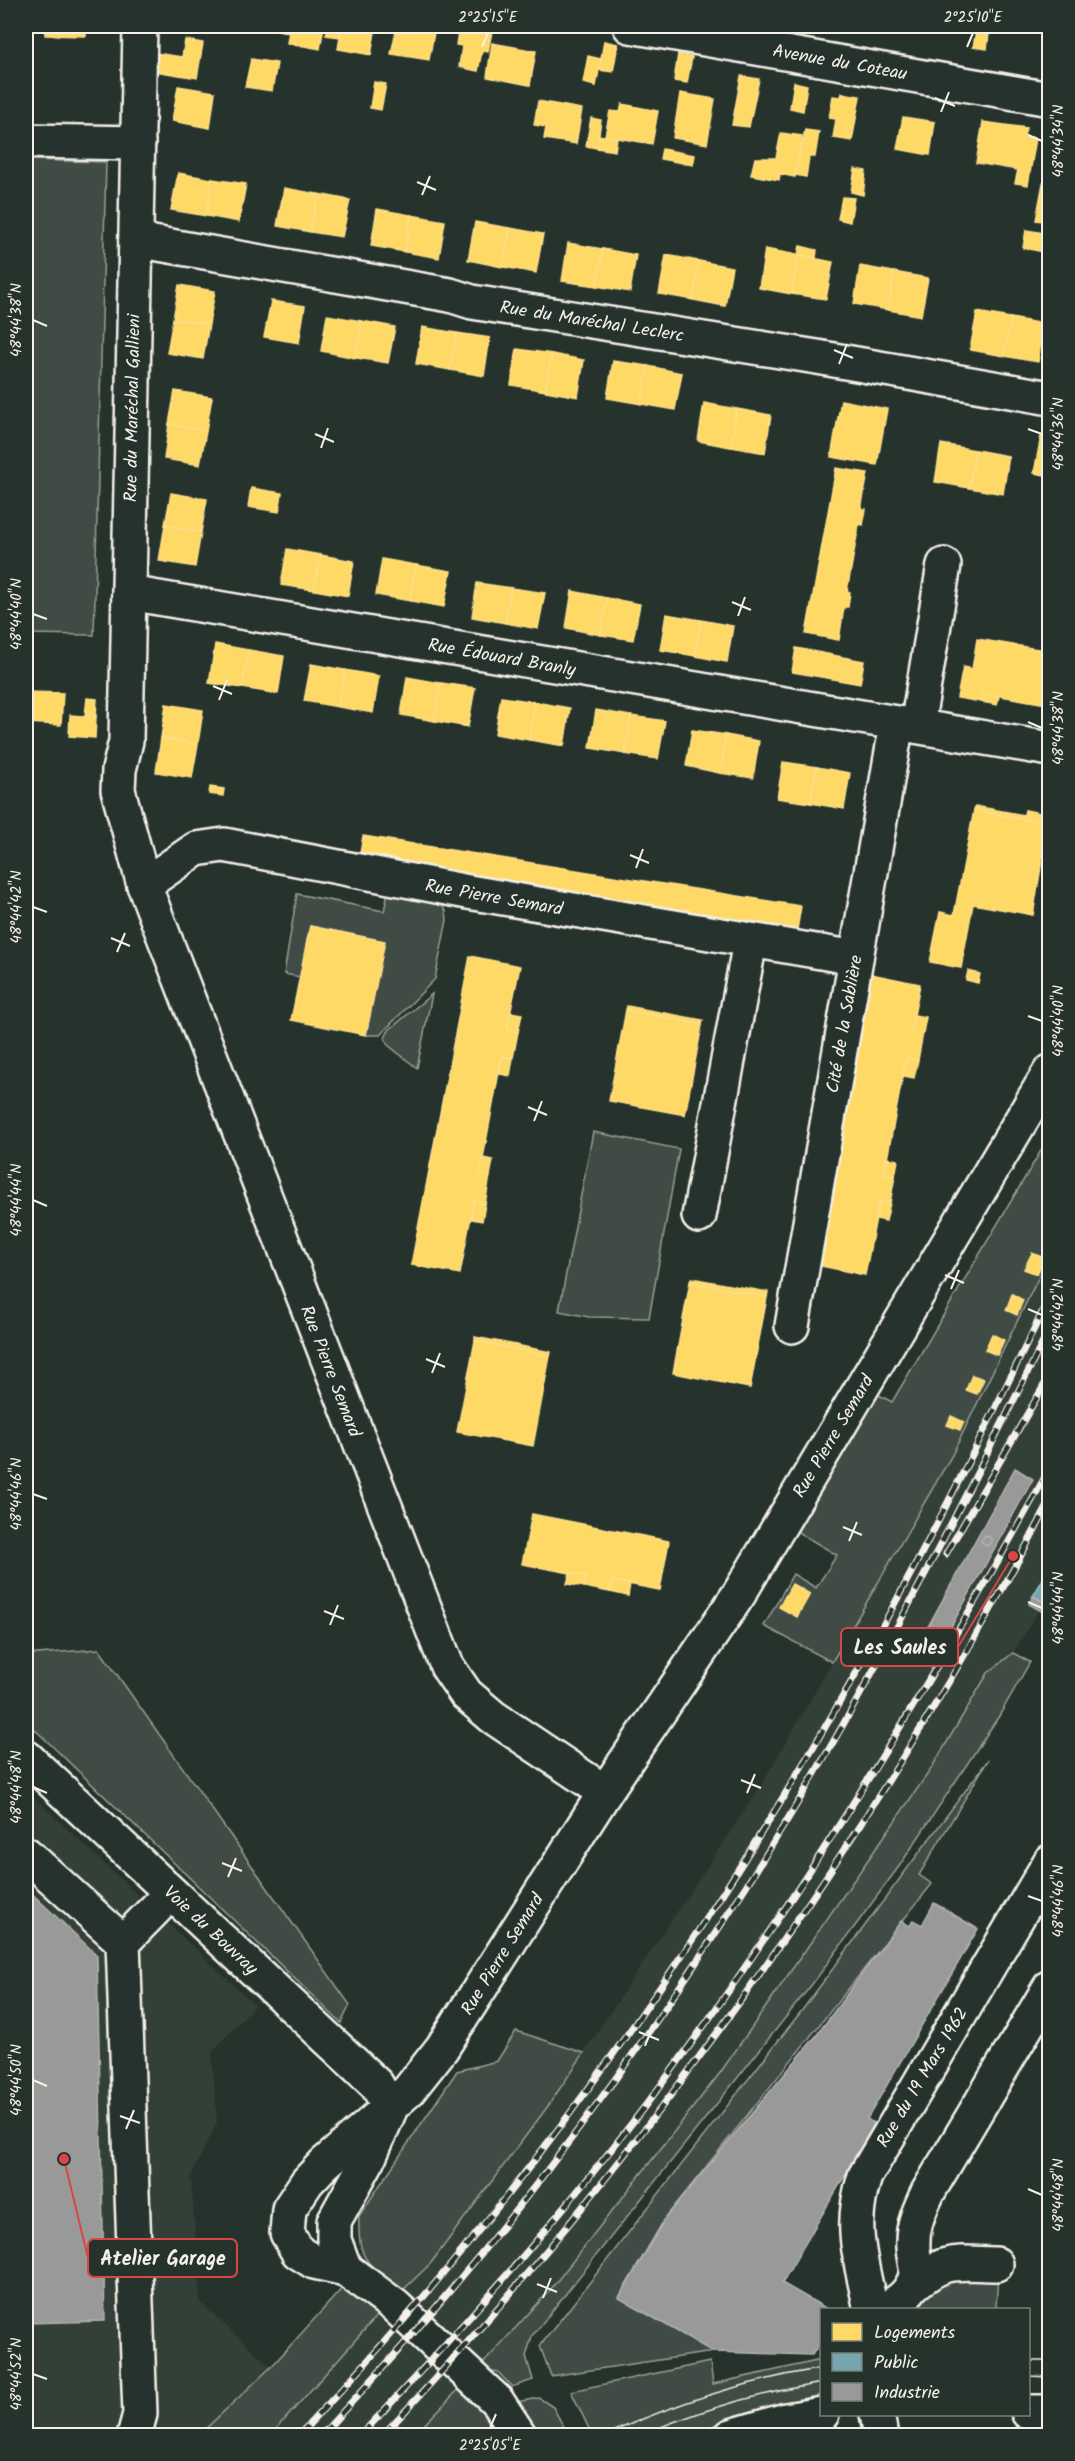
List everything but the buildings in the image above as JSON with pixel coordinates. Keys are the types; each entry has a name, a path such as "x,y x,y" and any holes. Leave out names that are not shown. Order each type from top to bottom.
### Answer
{"street":[{"name":"Rue du Maréchal Gallieni","path":"118,790 119,770 126,741 140,26"},
{"name":"Avenue du Coteau","path":"630,26 1050,99"},
{"path":"26,141 138,144"},
{"name":"Rue du Maréchal Leclerc","path":"136,240 450,295 472,302 817,357 1050,398"},
{"name":"Cité de la Sablière","path":"792,1326 897,723 945,565"},
{"name":"Rue Édouard Branly","path":"129,593 897,723"},
{"path":"897,723 1050,749"},
{"name":"Rue Pierre Semard","path":"118,790 144,885 447,1666 466,1694 493,1717 605,1792"},
{"name":"Rue Pierre Semard","path":"144,885 196,849 224,845 468,892 750,942 856,958"},
{"path":"699,1216 750,942"},
{"name":"Rue Pierre Semard","path":"390,2109 426,2072 605,1792 739,1594 1050,1072"},
{"name":"Voie du Bouvray","path":"26,1756 377,2085 390,2109"},
{"path":"26,1854 123,1942 140,2414 134,2436"},
{"name":"Rue du 19 Mars 1962","path":"870,2308 855,2223 858,2199 866,2176 1050,1862"},
{"path":"123,1942 171,1893"},
{"path":"911,2287 916,2269 913,2240 915,2226 928,2192 1050,1987"},
{"path":"345,2270 334,2240 334,2221 369,2158 390,2109"},
{"path":"390,2109 365,2127 324,2164 301,2190 289,2209 287,2234 298,2252 314,2262 345,2270 395,2306 497,2401 520,2436"},
{"path":"885,2308 893,2305 929,2272 947,2263 996,2264"},
{"path":"1030,2412 1050,2412"},
{"path":"731,2436 786,2420 820,2414"},
{"path":"877,2416 881,2436"}],"shaded area":[{"path":"26,160 106,162 94,635 26,634"},
{"path":"389,888 440,902 446,911 447,920 435,979 380,1035 366,1035 384,941 310,926 300,977 284,974 297,894 384,911"},
{"path":"432,994 417,1068 388,1045 385,1038 389,1030"},
{"path":"593,1132 679,1149 649,1318 589,1317 559,1311"},
{"path":"1049,1137 1049,1256 952,1455 832,1662 764,1626 793,1574 816,1588 837,1555 796,1531 877,1394 892,1402"},
{"path":"1049,1256 1049,1616 1039,1610 1013,1653 988,1673 931,1769 720,2073 550,2290 414,2435 26,2435 26,1790 255,2005 212,2052 217,2122 191,2176 200,2302 271,2367 381,2311 431,2263 548,2106 760,1787 952,1455"},
{"path":"99,1649 350,2005 341,2023 26,1721 26,1655"},
{"path":"1013,1653 1030,1662 999,1716 900,1865 813,1983 532,2336 526,2356 533,2380 512,2387 498,2372 479,2368 550,2290 720,2073 931,1769 988,1673"},
{"path":"988,1760 919,1875 932,1884 666,2217 619,2297 713,2352 551,2376 540,2346 803,2009"},
{"path":"516,2031 584,2053 548,2106 431,2263 402,2291 367,2261 360,2244 359,2216 457,2071 497,2061"},
{"path":"998,2272 996,2308 903,2308 939,2276"},
{"path":"345,2285 381,2311 271,2435 198,2436 271,2367"},
{"path":"820,2360 820,2398 774,2406 684,2435 592,2435 571,2391 710,2362 713,2384"},
{"path":"466,2382 508,2436 413,2436"},
{"path":"539,2398 553,2407 568,2435 529,2435 511,2403"}],"tram line":[{"path":"1030,2361 1050,2361"},
{"path":"604,2436 657,2413 710,2394 765,2379 820,2368"},
{"path":"1030,2376 1050,2377"},
{"path":"639,2436 729,2404 820,2383"}],"railway":[{"path":"298,2436 379,2349 530,2166 602,2070 670,1973 798,1772 884,1624 981,1438 1050,1296"},
{"path":"321,2436 400,2349 501,2229 587,2117 708,1945 788,1818 868,1681 1050,1328"},
{"path":"946,1554 1050,1375"},
{"path":"360,2436 523,2256 601,2163 675,2066 825,1848 918,1698 1050,1468"},
{"path":"382,2436 479,2329 572,2220 662,2107 747,1991 829,1873 906,1752 980,1628 1050,1502"}],"place":[{"name":"Les Saules","path":"1013,1556"},
{"name":"Atelier Garage","path":"64,2159"}]}
